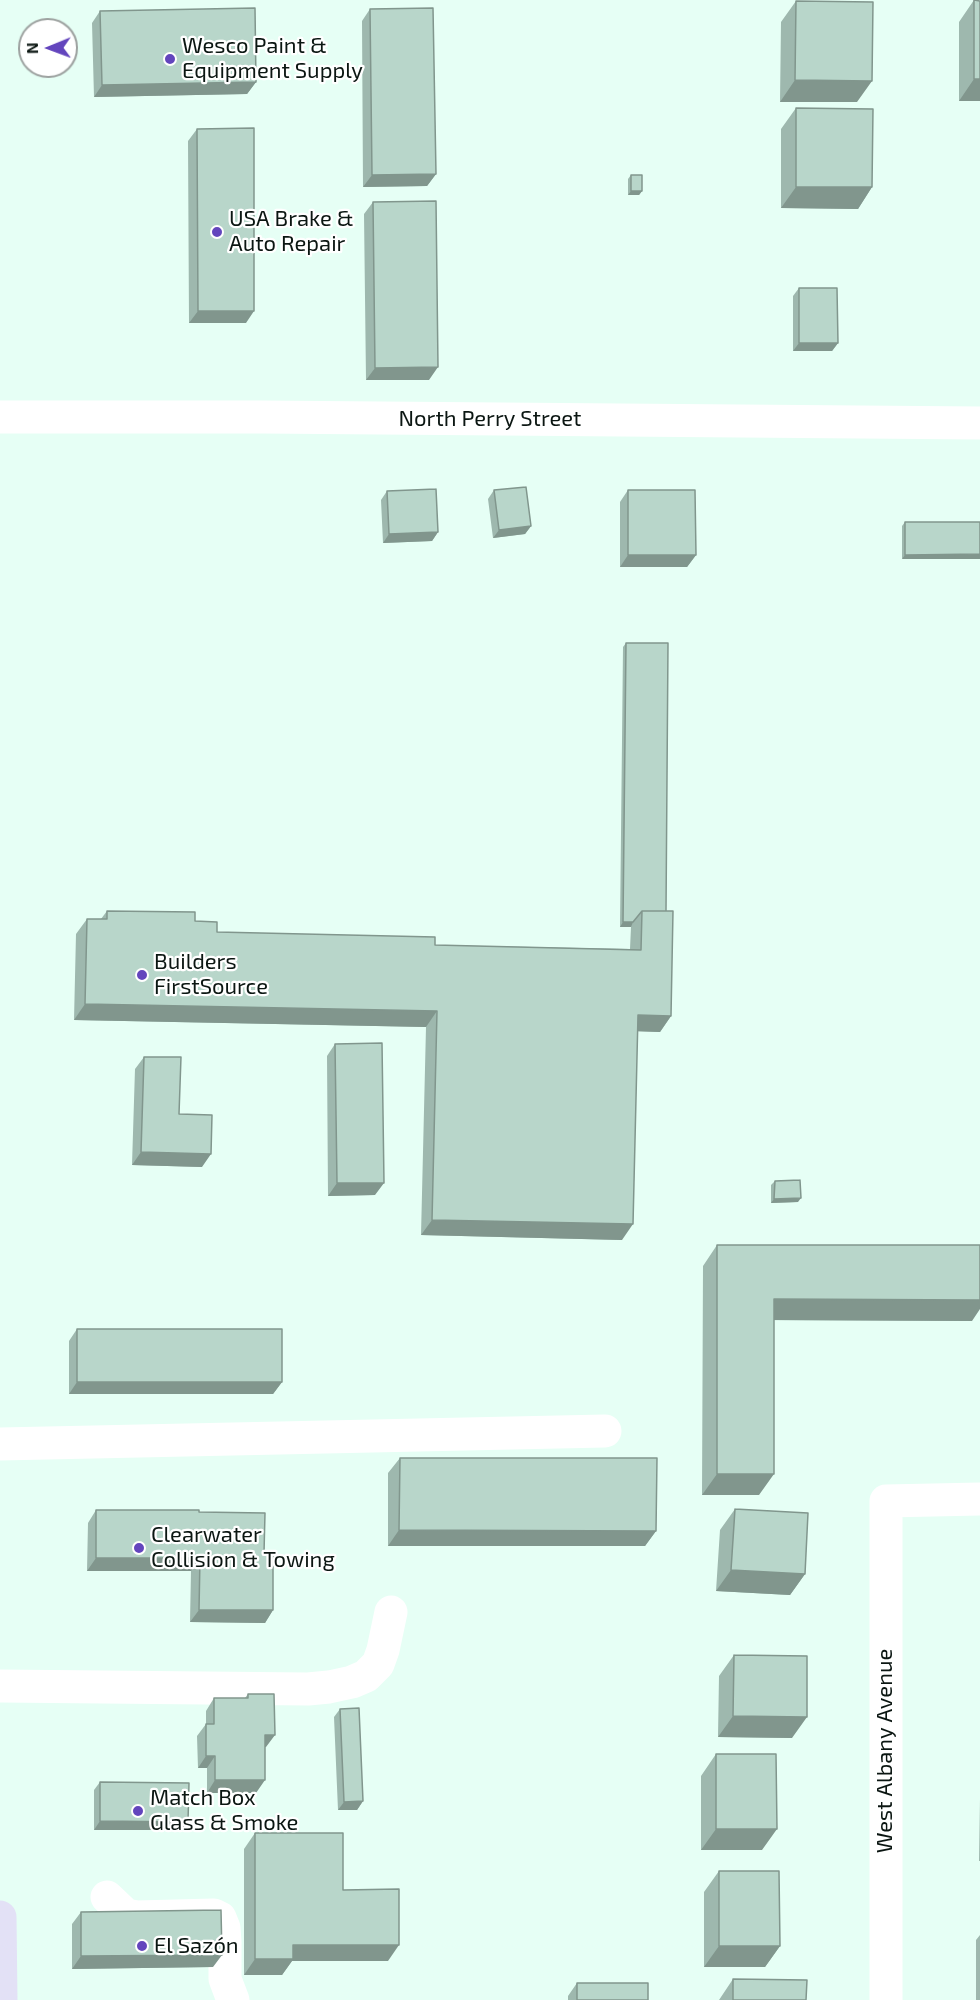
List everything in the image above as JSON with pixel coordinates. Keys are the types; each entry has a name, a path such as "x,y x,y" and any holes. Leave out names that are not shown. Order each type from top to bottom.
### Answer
{"main road":[{"path":"0,1917 1,2000"}],"street":[{"name":"North Perry Street","path":"0,417 980,423"},
{"path":"0,1444 605,1431"},
{"name":"West Albany Avenue","path":"886,2000 886,1501 980,1499"},
{"path":"0,1686 308,1689 330,1687 366,1676 378,1664 391,1612"},
{"path":"107,1897 126,1916 214,1915 220,1918 224,1929 225,1979 233,2000"}],"building":[{"path":"974,0 980,1 980,79 974,79"},
{"path":"796,1 873,2 872,81 795,80"},
{"name":"Wesco Paint & Equipment Supply","path":"255,8 256,82 102,85 100,11"},
{"path":"433,8 436,174 372,175 370,9"},
{"path":"796,108 873,109 872,187 796,187"},
{"name":"USA Brake & Auto Repair","path":"254,128 254,311 198,311 197,129"},
{"path":"631,175 642,175 642,191 631,191"},
{"path":"436,201 438,367 375,368 373,202"},
{"path":"799,288 837,288 838,343 799,343"},
{"path":"526,487 531,526 499,530 494,490"},
{"path":"436,489 438,532 389,534 387,491"},
{"path":"628,490 695,490 696,555 628,555"},
{"path":"905,522 980,522 980,554 905,555"},
{"path":"626,643 668,643 666,911 642,911 633,922 623,922"},
{"path":"107,911 195,912 195,921 217,922 217,932 435,937 435,945 641,950 642,911 673,911 671,1016 638,1015 633,1224 432,1220 437,1011 85,1004 87,919 107,919"},
{"path":"382,1043 384,1183 337,1183 335,1044"},
{"path":"144,1057 181,1057 179,1114 212,1115 211,1154 141,1152"},
{"path":"800,1180 801,1198 774,1199 775,1181"},
{"path":"717,1245 980,1245 980,1300 774,1299 774,1474 717,1474"},
{"path":"77,1329 282,1329 282,1382 77,1382"},
{"path":"400,1458 657,1458 656,1531 399,1530"},
{"path":"735,1509 808,1513 805,1574 731,1570"},
{"path":"96,1510 199,1510 199,1512 265,1513 264,1553 273,1553 273,1610 199,1610 200,1558 96,1558"},
{"path":"734,1655 807,1656 807,1717 733,1716"},
{"path":"248,1694 274,1694 275,1735 265,1735 265,1780 215,1780 215,1756 206,1756 206,1724 214,1724 214,1698 248,1698"},
{"path":"359,1708 363,1801 344,1802 340,1709"},
{"path":"716,1754 776,1754 777,1829 716,1829"},
{"name":"Match Box Glass & Smoke","path":"100,1782 189,1783 188,1822 100,1821"},
{"path":"255,1833 343,1833 343,1890 399,1889 399,1945 293,1945 293,1959 255,1959"},
{"path":"719,1871 779,1871 780,1946 719,1946"},
{"name":"El Sazón","path":"221,1910 222,1955 81,1956 81,1912"},
{"path":"733,1979 807,1980 806,2000 733,2000"},
{"path":"577,1983 648,1983 648,2000 577,2000"}],"place":[{"name":"Wesco Paint & Equipment Supply","path":"170,59"},
{"name":"USA Brake & Auto Repair","path":"217,232"},
{"name":"Builders FirstSource","path":"142,975"},
{"name":"Clearwater Collision & Towing","path":"139,1548"},
{"name":"Match Box Glass & Smoke","path":"138,1811"},
{"name":"El Sazón","path":"142,1946"}]}
